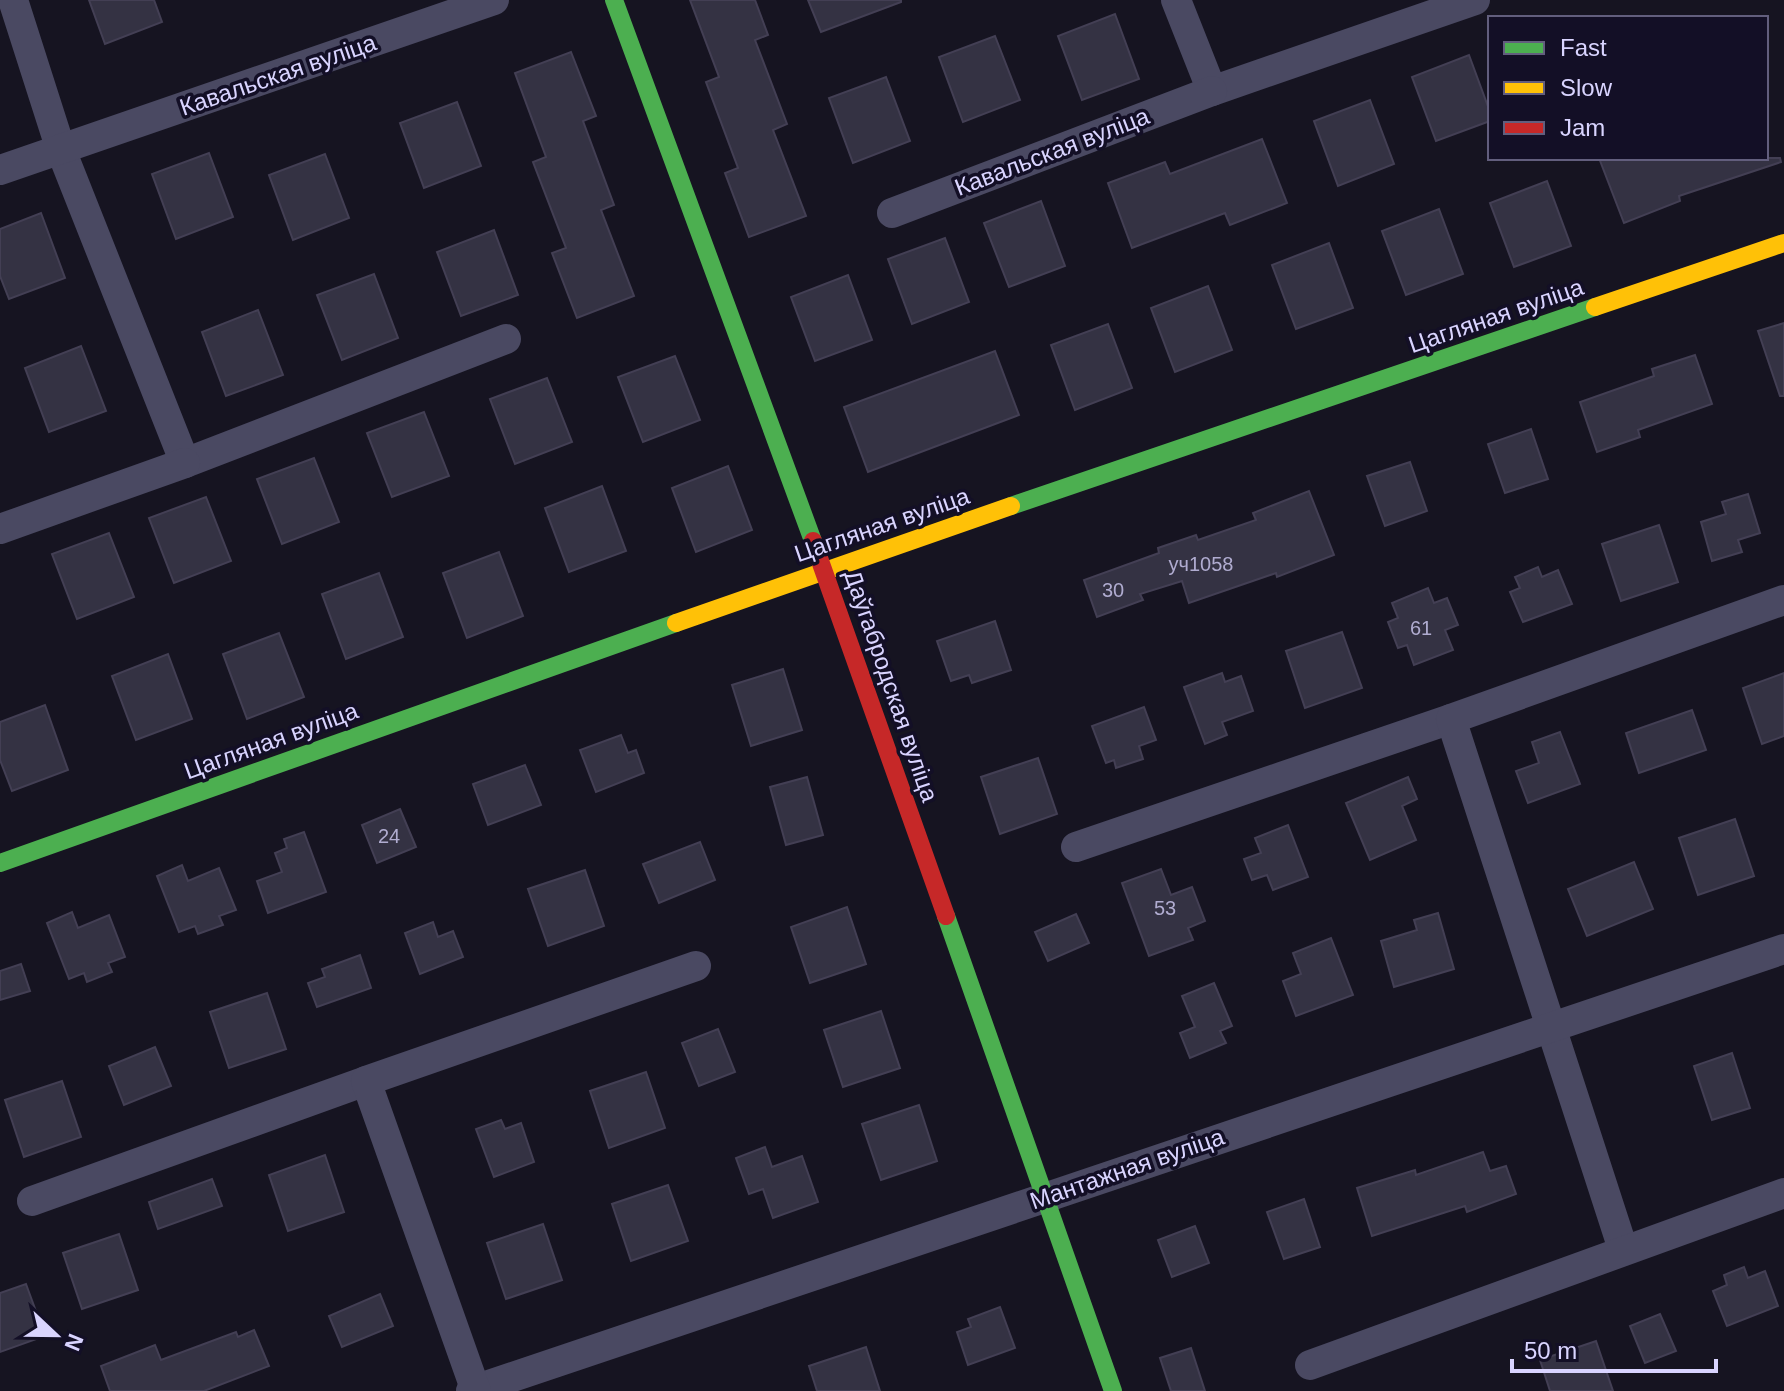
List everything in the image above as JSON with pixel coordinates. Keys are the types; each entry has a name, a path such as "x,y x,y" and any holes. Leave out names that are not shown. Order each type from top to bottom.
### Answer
{"street":[{"path":"13,0 61,150 185,463"},
{"name":"Кавальская вуліца","path":"0,170 494,0"},
{"name":"Даўгабродская вуліца","path":"614,0 824,570 1113,1391"},
{"path":"1176,0 1212,91"},
{"name":"Кавальская вуліца","path":"892,213 1212,91 1475,0"},
{"name":"Цагляная вуліца","path":"0,863 824,570 1784,243"},
{"path":"0,529 185,463 506,339"},
{"path":"1076,847 1451,719 1784,600"},
{"path":"1451,719 1623,1249"},
{"name":"Мантажная вуліца","path":"474,1390 1784,949"},
{"path":"32,1201 696,966"},
{"path":"366,1081 474,1390"},
{"path":"1310,1365 1784,1193"}],"building":[{"path":"89,0 154,0 162,22 105,44"},
{"path":"690,0 755,0 768,35 755,40 787,124 773,130 806,216 749,237 725,173 738,168 706,82 719,77"},
{"path":"808,0 901,0 901,2 821,32"},
{"path":"1115,14 1139,79 1082,100 1058,36"},
{"path":"995,36 1020,100 963,122 939,57"},
{"path":"571,52 596,116 583,121 614,205 601,210 634,296 577,318 552,253 566,248 533,162 546,157 515,73"},
{"path":"1469,55 1488,107 1488,122 1436,141 1412,77"},
{"path":"886,77 910,141 853,163 829,98"},
{"path":"1370,100 1394,164 1338,186 1314,121"},
{"path":"457,102 481,166 424,188 400,123"},
{"path":"1262,139 1287,203 1230,225 1225,213 1132,248 1108,183 1165,162 1170,174"},
{"path":"209,153 233,217 176,239 152,174"},
{"path":"325,154 349,218 293,240 269,175"},
{"path":"1780,158 1781,162 1679,196 1680,201 1624,223 1600,160"},
{"path":"1547,181 1571,246 1514,267 1490,203"},
{"path":"1041,201 1065,266 1009,287 984,223"},
{"path":"1439,209 1463,274 1406,295 1382,231"},
{"path":"41,213 65,278 9,299 0,276 0,229"},
{"path":"494,230 518,295 461,316 437,252"},
{"path":"945,238 969,302 912,324 888,259"},
{"path":"1329,243 1353,308 1296,329 1272,265"},
{"path":"374,274 398,338 342,360 317,295"},
{"path":"848,275 872,340 815,361 791,297"},
{"path":"1208,286 1232,350 1175,372 1151,308"},
{"path":"258,310 283,375 226,396 202,332"},
{"path":"1784,323 1784,396 1780,396 1758,331"},
{"path":"1108,324 1132,388 1075,410 1051,345"},
{"path":"81,346 106,411 49,432 25,368"},
{"path":"995,351 1019,415 868,472 844,407"},
{"path":"1695,355 1712,404 1638,430 1640,437 1597,452 1580,402 1654,376 1652,369"},
{"path":"675,356 700,420 643,442 618,377"},
{"path":"547,378 572,442 515,464 490,399"},
{"path":"424,412 449,476 392,497 367,433"},
{"path":"1531,429 1548,479 1505,493 1488,444"},
{"path":"314,458 339,522 282,544 257,479"},
{"path":"1410,462 1427,511 1385,526 1367,476"},
{"path":"728,466 752,530 696,552 672,488"},
{"path":"602,486 626,551 569,572 545,508"},
{"path":"1309,491 1334,555 1277,577 1276,573 1189,603 1182,581 1140,594 1143,600 1097,617 1084,580 1159,553 1158,548 1196,535 1198,540 1256,520 1253,513"},
{"path":"1748,494 1760,533 1738,540 1742,552 1712,561 1701,522 1726,514 1722,502"},
{"path":"206,497 231,561 174,583 149,518"},
{"path":"1659,525 1678,582 1621,601 1602,544"},
{"path":"109,533 134,597 77,619 52,554"},
{"path":"499,552 523,616 467,638 443,573"},
{"path":"1538,567 1542,577 1558,570 1572,604 1523,622 1510,592 1520,588 1515,577"},
{"path":"379,573 403,637 346,659 322,594"},
{"path":"1428,588 1434,603 1447,598 1458,625 1445,630 1453,650 1414,665 1407,645 1398,648 1388,622 1398,618 1392,603"},
{"path":"995,621 1011,670 972,683 969,675 951,681 937,641"},
{"path":"1342,632 1362,688 1305,708 1286,651"},
{"path":"279,633 304,697 247,719 223,654"},
{"path":"168,654 192,719 136,740 112,676"},
{"path":"783,669 802,730 751,746 732,685"},
{"path":"1222,673 1225,682 1241,676 1253,711 1222,722 1227,735 1205,744 1184,687"},
{"path":"1784,673 1784,736 1762,744 1743,688"},
{"path":"45,705 68,770 12,791 0,760 0,722"},
{"path":"1144,707 1156,740 1139,746 1143,759 1116,768 1114,760 1106,763 1092,726"},
{"path":"1692,710 1706,750 1639,773 1626,733"},
{"path":"1560,732 1580,784 1528,803 1516,771 1539,763 1532,742"},
{"path":"621,735 628,753 636,750 644,773 596,792 580,750"},
{"path":"1038,758 1057,814 1000,834 981,777"},
{"path":"525,765 541,805 488,825 473,784"},
{"path":"807,777 823,835 786,845 770,787"},
{"path":"1408,777 1417,799 1402,806 1416,840 1370,860 1346,803"},
{"path":"400,809 416,847 377,863 362,825"},
{"path":"1735,819 1754,876 1698,895 1679,838"},
{"path":"1288,825 1308,877 1273,890 1267,875 1252,880 1244,859 1261,853 1255,838"},
{"path":"304,832 326,892 268,913 257,881 282,872 275,853 287,848 284,839"},
{"path":"700,842 715,880 659,903 643,864"},
{"path":"1634,862 1653,909 1587,936 1568,889"},
{"path":"182,865 188,881 219,868 236,910 219,916 223,925 198,934 195,926 179,932 157,876"},
{"path":"1161,869 1171,895 1192,887 1205,921 1188,928 1193,940 1149,956 1122,883"},
{"path":"585,870 604,926 548,946 528,889"},
{"path":"847,907 866,964 810,983 791,927"},
{"path":"72,912 78,928 109,915 125,957 108,963 112,972 87,982 84,973 69,979 47,923"},
{"path":"1438,913 1454,969 1394,987 1381,941 1417,930 1414,920"},
{"path":"1076,914 1089,943 1048,961 1035,932"},
{"path":"433,922 438,937 453,931 463,957 420,974 405,933"},
{"path":"1331,938 1353,995 1296,1016 1283,981 1301,974 1293,953"},
{"path":"360,955 371,988 317,1007 308,983 325,977 322,969"},
{"path":"21,964 30,991 0,1000 0,971"},
{"path":"1214,983 1232,1026 1220,1031 1226,1043 1190,1058 1180,1033 1195,1027 1182,996"},
{"path":"267,993 286,1049 229,1068 210,1012"},
{"path":"881,1011 900,1068 843,1087 824,1030"},
{"path":"718,1029 735,1072 699,1086 682,1043"},
{"path":"155,1047 171,1086 124,1105 109,1066"},
{"path":"1732,1053 1750,1108 1712,1120 1694,1066"},
{"path":"646,1072 665,1128 609,1148 590,1091"},
{"path":"62,1081 81,1137 24,1157 5,1100"},
{"path":"919,1105 937,1161 881,1180 862,1124"},
{"path":"501,1120 505,1129 521,1123 534,1162 494,1177 476,1129"},
{"path":"765,1147 772,1167 802,1156 818,1202 773,1218 763,1189 749,1194 736,1158"},
{"path":"1483,1152 1490,1171 1506,1166 1516,1194 1467,1212 1465,1206 1372,1236 1357,1188 1415,1170 1416,1175"},
{"path":"325,1155 344,1212 288,1231 269,1175"},
{"path":"212,1179 222,1206 158,1229 149,1202"},
{"path":"668,1185 688,1241 631,1261 612,1204"},
{"path":"1304,1199 1320,1247 1284,1259 1267,1212"},
{"path":"543,1224 562,1280 506,1299 487,1243"},
{"path":"1195,1226 1209,1263 1172,1277 1158,1240"},
{"path":"119,1234 138,1290 82,1309 63,1253"},
{"path":"1744,1267 1748,1278 1765,1271 1778,1306 1727,1326 1713,1291 1727,1285 1724,1275"},
{"path":"26,1284 45,1336 0,1352 0,1293"},
{"path":"380,1294 393,1326 342,1347 329,1316"},
{"path":"1000,1307 1015,1348 968,1365 957,1332 971,1327 968,1319"},
{"path":"1660,1314 1676,1351 1645,1363 1630,1326"},
{"path":"254,1330 269,1366 204,1391 110,1391 101,1366 155,1345 161,1360 236,1332 238,1337"},
{"path":"1596,1341 1613,1391 1550,1391 1540,1360"},
{"path":"866,1347 880,1391 817,1391 809,1366"},
{"path":"1191,1348 1205,1391 1171,1391 1160,1358"}],"traffic: fast":[{"path":"614,0 813,541"},
{"path":"1011,506 1595,307"},
{"path":"0,863 676,623"},
{"path":"946,916 1113,1391"}],"traffic: slow":[{"path":"1595,307 1784,243"},
{"path":"676,623 1011,506"}],"traffic: jam":[{"path":"813,541 946,916"}]}
